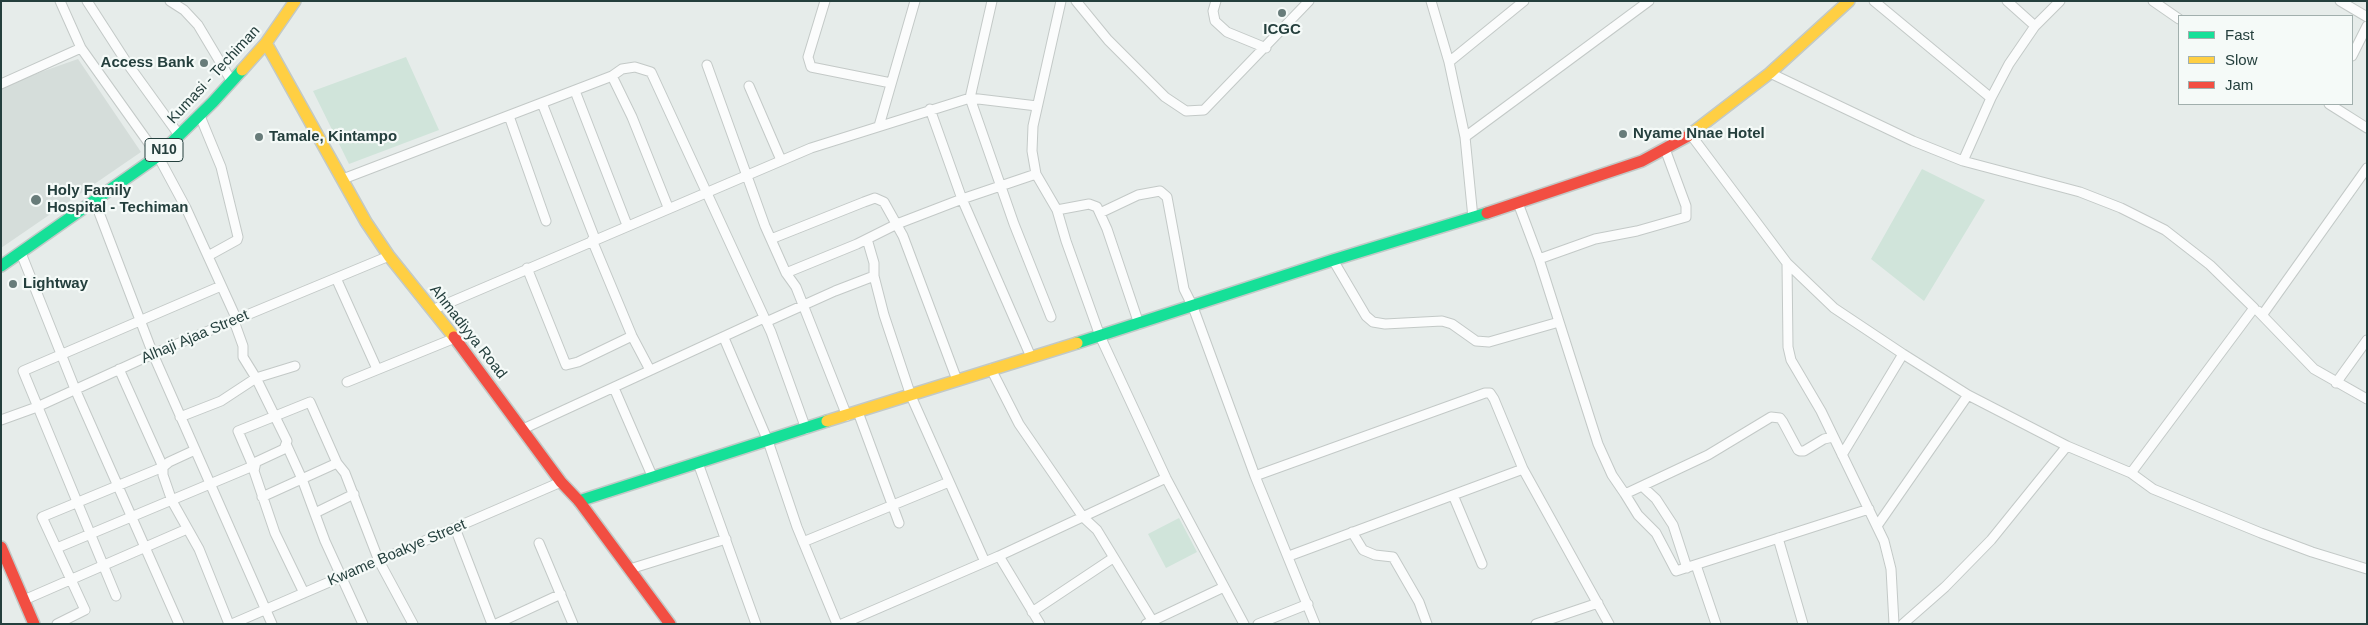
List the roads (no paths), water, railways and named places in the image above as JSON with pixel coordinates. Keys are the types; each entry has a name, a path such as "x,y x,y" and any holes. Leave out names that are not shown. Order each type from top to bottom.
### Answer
{"main road":[{"name":"Kumasi - Techiman","path":"1,266 95,202 158,156 232,82 266,43 295,1"},
{"path":"579,502 991,369 1193,307 1333,260 1473,218 1642,161 1691,135 1770,73 1849,1"},
{"name":"Ahmadiyya Road","path":"266,43 366,222 388,256 455,338 561,482 579,502 670,624"},
{"path":"1,547 34,624"},
{"path":"1,572 23,624"}],"street":[{"path":"60,1 81,48 158,156 186,208 235,320 242,346 242,357 256,378 287,441 287,446 302,479 325,541 364,624"},
{"path":"88,1 127,63 179,135"},
{"path":"170,1 188,14 198,25 232,82"},
{"path":"825,1 808,57 811,67 891,83"},
{"path":"879,126 915,1"},
{"path":"992,1 970,98 1051,317"},
{"path":"1061,1 1037,106 1032,151 1036,174 1057,210 1100,336 1166,478 1244,624"},
{"path":"1076,1 1108,40 1165,97 1186,111 1204,110 1266,48 1309,1"},
{"path":"1216,1 1212,12 1215,21 1227,32 1266,48"},
{"path":"1431,1 1448,62 1465,137 1473,218"},
{"path":"1448,62 1524,1"},
{"path":"1465,137 1648,1"},
{"path":"1874,1 1991,98"},
{"path":"2007,1 2035,26"},
{"path":"1963,162 1991,98 2009,64 2035,26 2060,1"},
{"path":"2153,1 2178,18"},
{"path":"2340,1 2367,16"},
{"path":"2353,54 2367,26"},
{"path":"1,84 81,48"},
{"path":"707,65 771,239 786,273 796,287 802,306 853,414 899,523"},
{"path":"343,179 575,91 612,76 622,69 629,67 651,72 779,350 806,429"},
{"path":"1770,73 1913,141 1963,162 2080,192 2121,208 2156,226 2210,265 2262,314 2314,369 2367,399"},
{"path":"612,76 632,117 668,207"},
{"path":"749,86 780,160"},
{"path":"575,91 627,226"},
{"path":"432,310 668,207 811,148 930,109 970,98 1037,106"},
{"path":"542,104 632,336 650,370"},
{"path":"2331,105 2367,128"},
{"path":"930,109 962,199 1031,357"},
{"path":"200,116 221,167 238,237 237,240 208,256"},
{"path":"509,116 546,221"},
{"path":"1691,135 1787,263 1834,308 1903,354 1968,395 2067,446 2131,473 2153,489 2312,552 2367,569"},
{"path":"1539,259 1594,239 1637,231 1686,217 1686,206 1665,149"},
{"path":"2262,314 2367,168"},
{"path":"786,273 868,239 897,224 962,199 1036,174"},
{"path":"1100,213 1138,195 1160,191 1167,197 1178,248 1181,280 1193,307 1255,476 1315,624"},
{"path":"771,239 875,198 884,202 897,224 957,380"},
{"path":"95,202 152,354 272,624"},
{"path":"1518,203 1539,259 1598,444 1612,475 1638,515 1656,533 1676,571 1869,509"},
{"path":"1057,210 1089,204 1097,207 1107,229 1138,324"},
{"path":"868,239 882,308 912,396 985,562"},
{"path":"21,253 75,389 179,624"},
{"name":"Alhaji Ajaa Street","path":"1,420 36,407 152,354 388,256"},
{"path":"1333,260 1366,316 1373,322 1385,324 1442,321 1452,324 1476,341 1488,342 1559,322"},
{"path":"1787,263 1788,347 1791,360 1834,437 1877,526 1889,556 1894,624"},
{"path":"527,268 566,365 578,362 632,336"},
{"path":"523,429 650,370 765,320 874,276"},
{"path":"336,278 378,369"},
{"path":"116,596 36,407 23,371 221,286"},
{"path":"2131,473 2254,308"},
{"path":"347,382 455,338"},
{"path":"724,338 768,441 803,542 837,624"},
{"path":"2336,382 2367,340"},
{"path":"1842,455 1903,354"},
{"path":"180,417 221,401 256,378 295,366"},
{"path":"119,369 163,467 163,475 172,501 199,549 230,624"},
{"path":"991,369 1019,424 1083,517 1097,530 1149,622 1224,587"},
{"path":"614,388 653,478"},
{"path":"1255,476 1485,393 1490,394 1494,399 1523,469 1608,624"},
{"path":"1877,526 1968,395"},
{"path":"304,593 275,533 253,466 238,431 310,402 337,464 345,473 379,561 413,624"},
{"path":"1625,494 1708,455 1771,417 1780,418 1800,451 1804,451 1824,439 1834,437"},
{"path":"57,548 253,466 256,462 287,446"},
{"path":"1903,624 1945,587 1992,540 2067,446"},
{"path":"57,624 86,610 42,517 117,484 163,467 169,462 195,450"},
{"path":"698,463 756,624"},
{"path":"262,497 337,464"},
{"path":"1289,556 1523,469"},
{"path":"842,624 999,556 1166,478"},
{"name":"Kwame Boakye Street","path":"230,624 561,482"},
{"path":"803,542 949,482"},
{"path":"1642,486 1656,499 1673,525 1687,568"},
{"path":"315,513 354,494"},
{"path":"1453,495 1482,564"},
{"path":"455,528 492,624"},
{"path":"24,600 72,581 188,529"},
{"path":"1352,532 1363,550 1375,555 1393,558 1418,602 1426,624"},
{"path":"1778,538 1802,624"},
{"path":"630,569 726,539"},
{"path":"539,543 573,624"},
{"path":"999,556 1040,624"},
{"path":"1032,612 1113,558"},
{"path":"1696,565 1714,623"},
{"path":"496,624 561,594"},
{"path":"1536,624 1598,603"},
{"path":"1258,624 1308,604"}],"place":[{"name":"ICGC","path":"1282,13"},
{"name":"Access Bank","path":"204,63"},
{"name":"Nyame Nnae Hotel","path":"1623,134"},
{"name":"Tamale, Kintampo","path":"259,137"},
{"name":"Holy Family Hospital - Techiman","path":"36,200"},
{"name":"Lightway","path":"13,284"}]}
